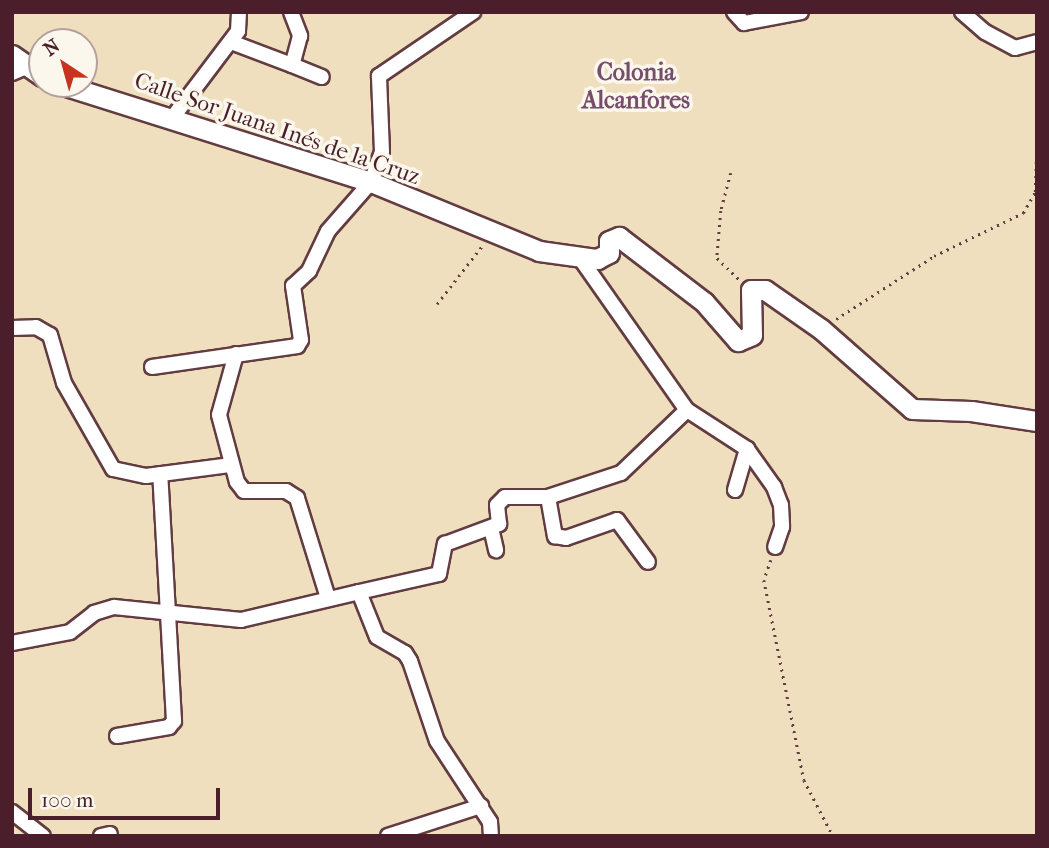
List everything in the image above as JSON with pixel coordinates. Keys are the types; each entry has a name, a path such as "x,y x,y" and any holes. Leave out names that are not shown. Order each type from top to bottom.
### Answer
{"street":[{"path":"170,121 239,31 239,12"},
{"path":"291,12 300,36 292,65"},
{"path":"152,367 297,346 301,340 293,285 309,271 328,231 371,182 382,152 380,76 473,12"},
{"path":"734,12 744,23 794,13"},
{"path":"962,12 985,32 1015,48 1037,41"},
{"path":"231,43 322,77"},
{"name":"Calle Sor Juana Inés de la Cruz","path":"98,97 371,182 539,251 580,258"},
{"path":"580,258 606,256 609,241 619,237 704,302 738,341 752,335 751,290 778,296 821,329 912,409 971,411 1037,421"},
{"path":"580,258 687,410 747,449 781,505 782,527 775,547"},
{"path":"12,328 43,330 50,335 64,383 113,469 129,475 160,474 231,465"},
{"path":"236,354 219,415 231,465 244,491 286,491 297,498 328,598"},
{"path":"12,643 69,632 94,613 114,607 241,620 439,574 445,544 499,524 497,505 505,498 548,496 621,473 687,410"},
{"path":"735,490 747,449"},
{"path":"117,736 169,727 174,721 160,474"},
{"path":"548,496 555,536 565,538 617,520 648,562"},
{"path":"491,528 496,550"},
{"path":"359,592 377,637 410,661 437,741 490,821 491,836"},
{"path":"388,836 481,806"},
{"path":"12,812 43,836"}],"path":[{"path":"821,329 934,256 1023,213 1035,192 1037,134"},
{"path":"731,173 720,211 717,258 751,290"},
{"path":"437,304 458,271 494,234"},
{"path":"775,547 764,580 804,780 833,836"}],"district":[{"name":"Colonia Alcanfores","path":"636,87"}]}
